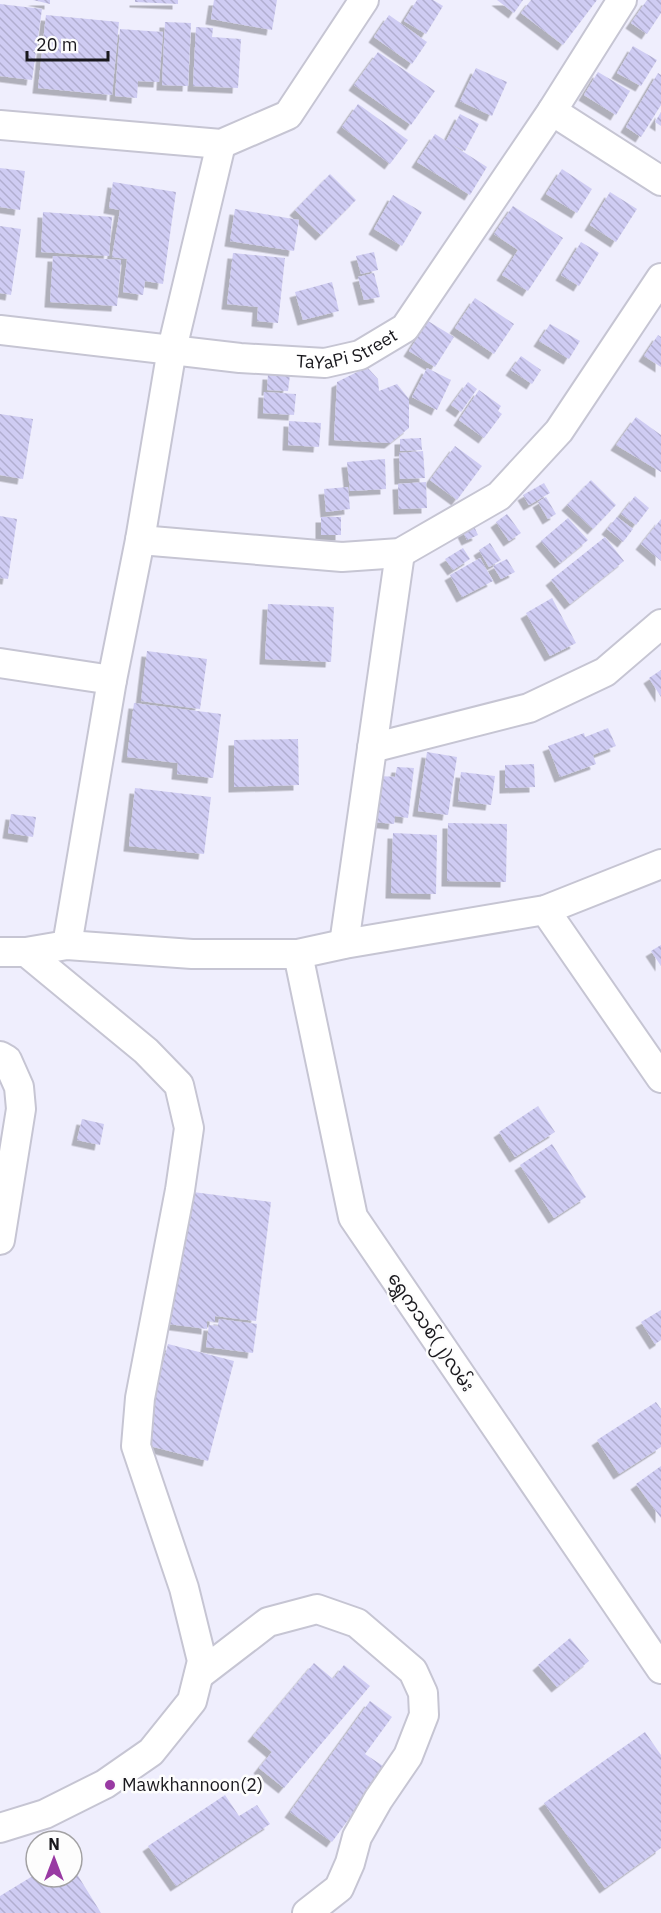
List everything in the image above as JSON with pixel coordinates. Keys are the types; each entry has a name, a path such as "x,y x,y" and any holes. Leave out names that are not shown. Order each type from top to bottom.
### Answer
{"street":[{"path":"0,125 221,144 288,115 364,0"},
{"name":"TaYaPi Street","path":"0,330 240,358 325,363 360,355 405,328 552,111 622,0"},
{"path":"552,111 661,181"},
{"path":"68,945 112,680 140,540 172,349 221,144"},
{"path":"140,540 342,557 400,553 499,496 559,431 661,278"},
{"path":"344,944 400,553"},
{"path":"372,748 529,708 605,672 661,624"},
{"path":"0,663 112,680"},
{"path":"13,952 68,945 192,954 298,954 545,910 661,864"},
{"path":"545,910 661,1078"},
{"path":"0,1828 55,1809 105,1784 151,1752 192,1701 202,1661 184,1587 136,1446 140,1398 180,1190 189,1128 179,1085 146,1051 13,952"},
{"name":"ရွှေကသစ်(၂)လမ်း","path":"298,954 353,1217 661,1669"},
{"path":"0,1056 7,1060 19,1087 21,1109 0,1240"},
{"path":"199,1675 268,1622 317,1610 357,1623 413,1671 423,1693 424,1715 408,1756 378,1800 357,1837 350,1863 339,1888 308,1913"}],"building":[{"path":"33,0 50,0 50,4"},
{"path":"135,0 178,0 178,4 135,2"},
{"path":"214,0 277,0 272,30 211,19"},
{"path":"417,0 433,0 443,6 426,34 404,21"},
{"path":"497,0 523,0 514,13"},
{"path":"531,0 597,0 563,45 521,13"},
{"path":"647,0 661,0 661,13 647,34 631,23"},
{"path":"0,4 42,9 32,80 0,76"},
{"path":"46,15 119,22 112,95 38,88"},
{"path":"389,15 427,42 412,64 374,37"},
{"path":"165,22 191,23 188,86 162,85"},
{"path":"196,27 213,28 212,37 241,39 238,88 193,86"},
{"path":"120,29 163,32 159,82 138,81 137,98 115,96"},
{"path":"633,46 657,60 641,86 617,73"},
{"path":"378,52 435,91 411,125 354,85"},
{"path":"476,68 507,82 492,116 460,101"},
{"path":"598,72 630,91 616,115 584,95"},
{"path":"658,73 661,75 661,105 641,137 626,127"},
{"path":"358,104 408,140 390,164 342,127"},
{"path":"661,112 661,126 655,122"},
{"path":"460,114 479,124 465,151 451,144 487,167 470,195 417,162 435,134 446,141"},
{"path":"0,168 25,171 20,210 0,207"},
{"path":"562,169 592,189 577,213 546,194"},
{"path":"330,174 356,200 321,235 295,210"},
{"path":"113,182 176,192 163,284 145,281 143,295 123,292 127,259 112,257 120,210 109,208"},
{"path":"610,192 637,209 616,242 590,225"},
{"path":"393,195 422,212 402,246 374,229"},
{"path":"513,206 563,238 528,291 502,275 518,250 494,234"},
{"path":"235,209 299,220 294,251 230,241"},
{"path":"43,212 112,217 109,256 41,252"},
{"path":"0,226 21,229 11,295 0,293"},
{"path":"581,242 599,253 579,286 561,275"},
{"path":"374,252 378,270 361,274 356,256"},
{"path":"233,253 285,258 278,323 257,321 258,307 227,304"},
{"path":"53,256 121,260 117,306 50,302"},
{"path":"374,273 380,297 364,300 358,277"},
{"path":"332,282 339,311 303,320 295,292"},
{"path":"475,298 514,324 494,354 455,328"},
{"path":"428,321 454,337 435,367 409,351"},
{"path":"550,324 580,341 569,359 539,341"},
{"path":"658,335 661,337 661,367 644,356"},
{"path":"521,356 541,370 532,384 511,370"},
{"path":"367,367 378,379 379,391 397,384 409,399 409,428 390,443 334,440 337,382"},
{"path":"427,368 451,380 437,410 412,397"},
{"path":"268,374 290,375 288,391 267,390"},
{"path":"468,382 477,389 461,412 451,405"},
{"path":"479,390 501,406 498,411 502,414 484,438 459,420"},
{"path":"264,392 296,394 294,415 263,413"},
{"path":"0,414 33,419 23,479 0,475"},
{"path":"636,417 661,435 661,472 616,445"},
{"path":"289,421 321,423 319,447 288,445"},
{"path":"421,438 422,450 400,451 400,439"},
{"path":"455,446 482,466 457,500 430,480"},
{"path":"423,451 425,478 400,479 399,453"},
{"path":"385,459 386,489 350,491 347,462"},
{"path":"591,480 616,505 593,529 567,505"},
{"path":"426,482 427,508 399,509 398,484"},
{"path":"544,483 550,493 529,505 523,495"},
{"path":"348,487 350,509 326,512 324,489"},
{"path":"635,496 649,508 636,525 621,514"},
{"path":"546,497 556,514 548,519 538,502"},
{"path":"507,514 521,533 509,541 496,522"},
{"path":"0,516 17,519 8,579 0,578"},
{"path":"321,517 341,517 341,535 321,535"},
{"path":"617,517 633,529 623,542 607,529"},
{"path":"568,518 588,540 560,563 541,541"},
{"path":"661,519 661,561 641,544"},
{"path":"472,522 478,535 467,540 461,528"},
{"path":"605,537 624,561 570,604 551,580"},
{"path":"490,543 501,560 489,567 479,550"},
{"path":"463,548 470,559 453,570 445,559"},
{"path":"480,558 493,581 462,597 450,575"},
{"path":"507,559 515,572 501,579 493,566"},
{"path":"552,598 576,643 550,656 526,613"},
{"path":"268,604 334,607 331,662 265,659"},
{"path":"147,651 207,659 200,709 141,701"},
{"path":"661,670 661,697 649,678"},
{"path":"134,703 221,714 213,778 177,774 178,763 127,757"},
{"path":"608,728 616,746 593,755 596,764 560,777 548,746 584,733 585,737"},
{"path":"298,739 299,785 234,787 234,740"},
{"path":"427,752 457,757 448,815 418,811"},
{"path":"534,764 535,787 505,788 505,765"},
{"path":"397,767 414,768 408,818 395,816 394,824 375,822 381,776 395,777"},
{"path":"461,772 495,776 491,805 458,801"},
{"path":"135,788 211,797 204,854 129,846"},
{"path":"11,814 36,817 33,837 8,833"},
{"path":"448,823 507,824 506,882 447,881"},
{"path":"393,833 437,835 436,894 391,893"},
{"path":"661,945 661,966 651,951"},
{"path":"538,1106 555,1132 515,1157 499,1132"},
{"path":"82,1119 104,1124 100,1145 77,1140"},
{"path":"552,1144 586,1197 554,1218 520,1165"},
{"path":"185,1191 271,1202 256,1321 215,1316 215,1322 207,1321 207,1329 168,1324"},
{"path":"661,1310 661,1340 655,1344 641,1322"},
{"path":"219,1319 257,1324 253,1353 206,1347 209,1325 218,1326"},
{"path":"168,1344 234,1361 208,1461 142,1444"},
{"path":"656,1402 661,1409 661,1447 619,1474 597,1440"},
{"path":"661,1466 661,1518 636,1484"},
{"path":"570,1638 589,1661 557,1687 538,1665"},
{"path":"314,1663 333,1679 344,1665 370,1686 284,1788 259,1768 272,1752 253,1736"},
{"path":"370,1701 392,1717 365,1754 386,1768 332,1842 290,1812"},
{"path":"645,1732 661,1755 661,1848 605,1888 544,1803"},
{"path":"225,1795 239,1816 257,1805 270,1824 176,1886 148,1846"},
{"path":"24,1881 24,1889 84,1889 84,1885 101,1913 0,1913 0,1896"}],"place":[{"name":"Mawkhannoon(2)","path":"110,1785"}]}
